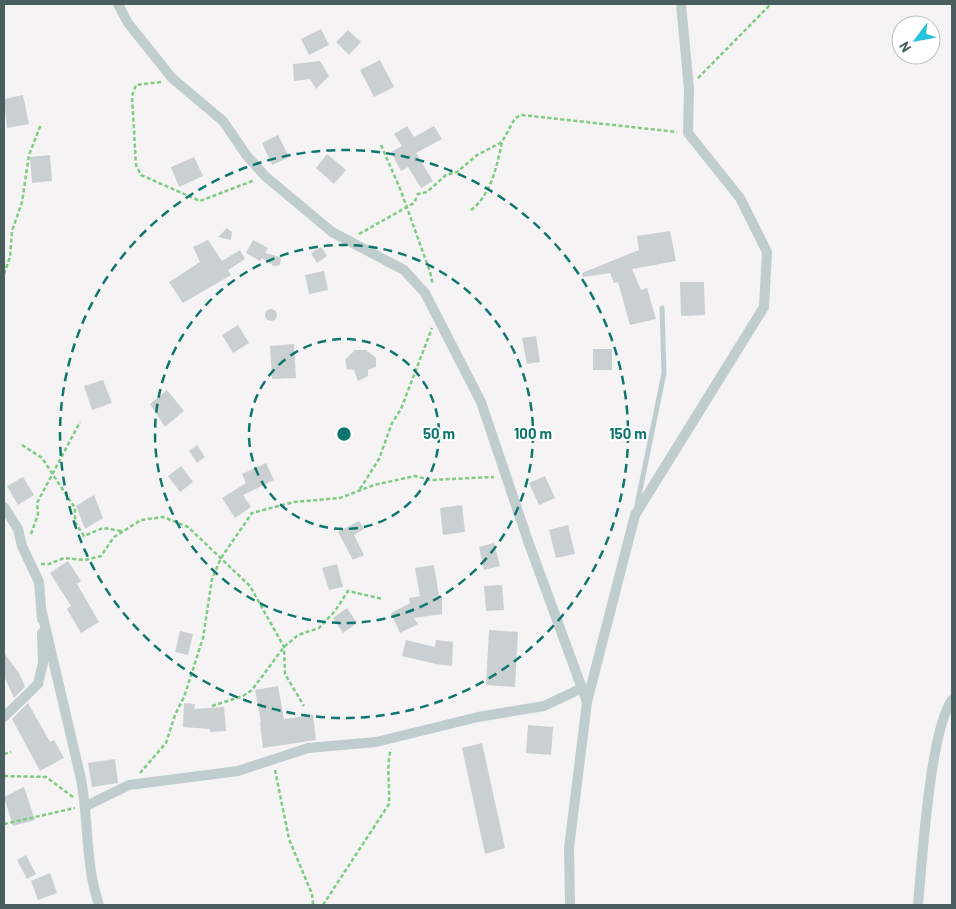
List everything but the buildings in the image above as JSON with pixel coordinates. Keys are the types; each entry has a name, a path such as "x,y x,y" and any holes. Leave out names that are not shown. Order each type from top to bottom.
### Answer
{"street":[{"path":"118,4 133,30 175,80 223,121 265,176 302,209 332,232 404,270 426,292 438,320 481,402 531,549 587,702"},
{"path":"570,905 569,848 587,702 635,516 764,307 767,252 740,198 688,133 689,88 681,4"},
{"path":"4,507 18,529 25,552 39,582 43,663 38,684 4,717"},
{"path":"42,613 86,806 91,882 99,905"},
{"path":"86,806 130,786 238,771 272,758 308,748 376,742 478,717 544,706 582,688"},
{"path":"918,905 934,757 946,708 952,700"}],"lane":[{"path":"635,516 664,373 662,308"}],"path":[{"path":"689,88 771,4"},
{"path":"175,80 136,85 132,96 136,165 141,174 200,201 265,176"},
{"path":"471,210 478,205 491,183 502,142 515,118 522,115 688,133"},
{"path":"4,274 10,257 12,231 22,202 29,155 41,124"},
{"path":"346,239 370,229 414,203 418,194 428,192 446,175 457,172 477,155 502,142"},
{"path":"381,146 407,207 430,272 434,291"},
{"path":"359,490 378,458 392,423 408,394 431,329 438,320"},
{"path":"25,552 38,514 37,503 80,422"},
{"path":"22,445 42,458 75,508 75,522 84,536 103,528 123,531"},
{"path":"130,786 166,743 203,638 210,587 222,558 252,513 294,502 340,498 359,490 415,476 430,480 506,475"},
{"path":"30,564 49,564 64,558 86,560 101,556 114,536 141,520 163,517 188,527 250,586 284,647 285,674 304,706"},
{"path":"212,706 243,696 252,690 284,647 298,634 319,628 335,611 348,591 383,599"},
{"path":"323,905 389,804 388,759 393,738"},
{"path":"4,754 12,752"},
{"path":"272,758 289,839 312,894 313,905"},
{"path":"4,776 46,777 86,806"},
{"path":"4,824 86,806"}]}
